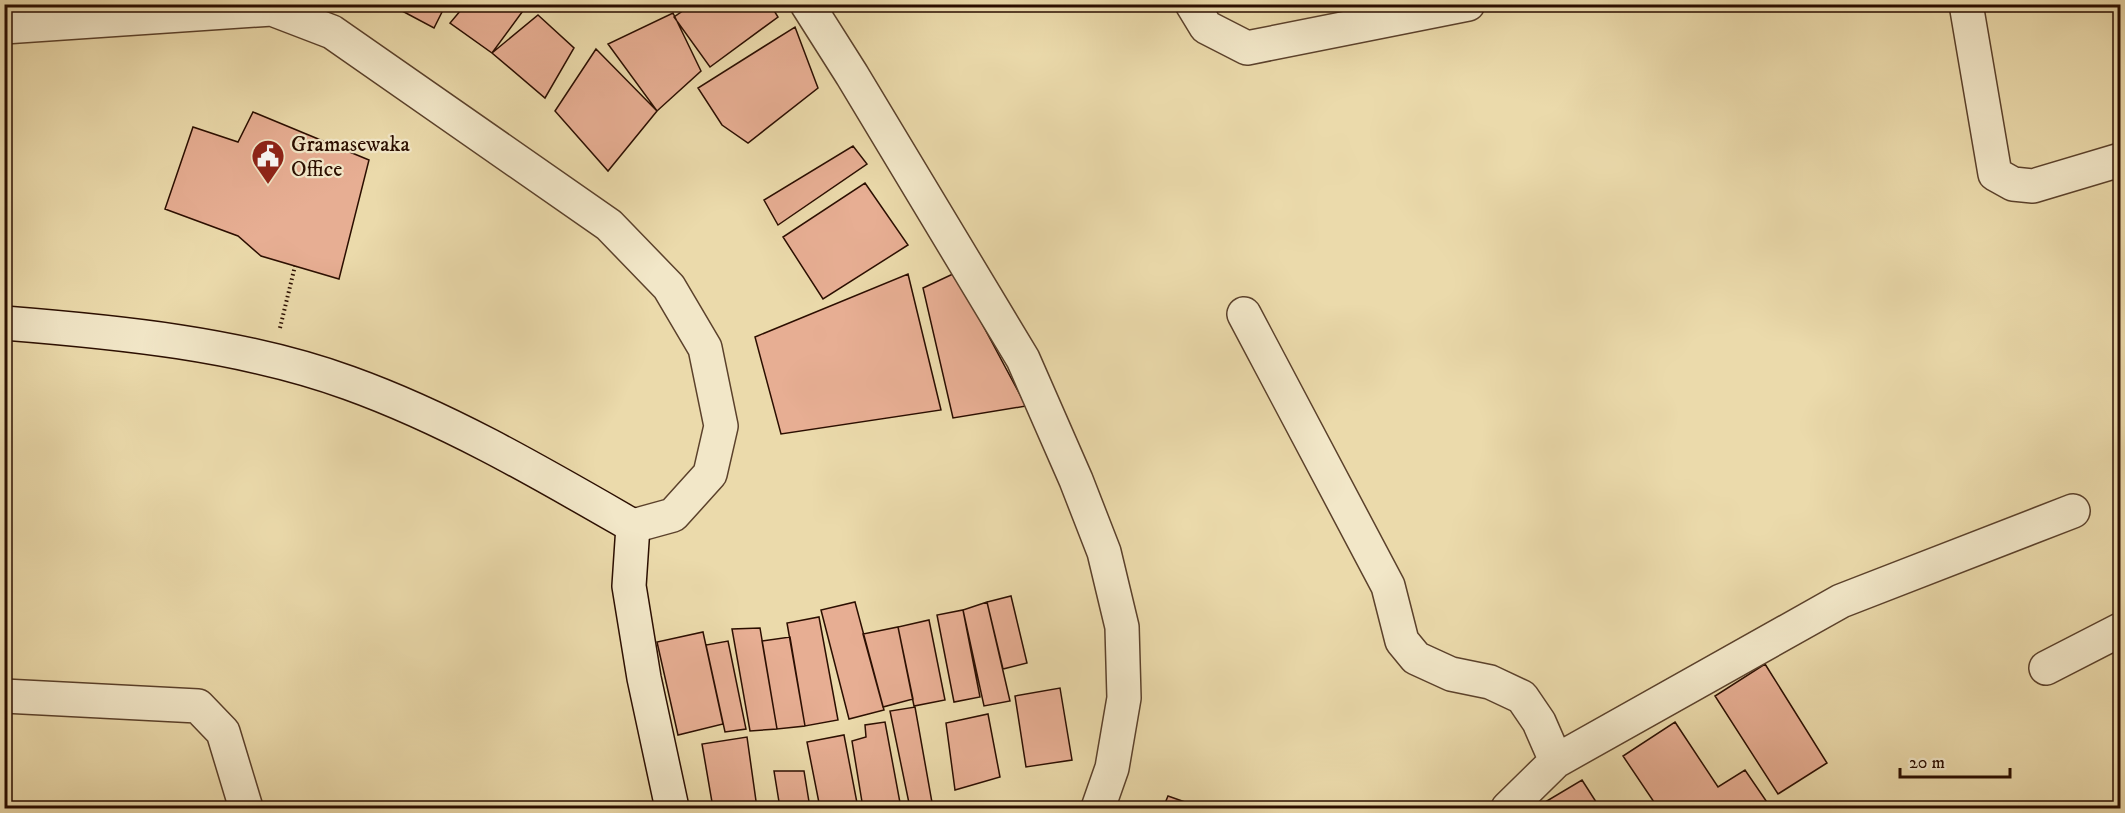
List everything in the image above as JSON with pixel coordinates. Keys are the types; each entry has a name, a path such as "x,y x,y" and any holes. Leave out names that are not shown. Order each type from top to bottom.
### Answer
{"street":[{"path":"807,4 1023,359 1077,480 1104,552 1122,627 1124,698 1112,768 1098,808"},
{"path":"1192,4 1206,27 1247,48 1468,4"},
{"path":"1966,4 1995,174 2013,184 2033,186 2121,160"},
{"path":"4,27 272,9 332,32 609,225 669,287 705,348 721,426 710,474 673,515 633,526 523,462 437,419 348,382 255,356 159,339 4,323"},
{"path":"1244,314 1388,586 1402,641 1416,658 1451,674 1490,682 1522,697 1539,722 1556,761"},
{"path":"1508,808 1556,761 1841,601 2073,511"},
{"path":"633,526 629,586 644,678 672,808"},
{"path":"2046,668 2121,630"},
{"path":"4,696 198,706 223,732 246,808"}],"path":[{"path":"284,310 295,266"}],"building":[{"path":"389,4 446,4 434,28"},
{"path":"466,4 528,4 492,53 450,23"},
{"path":"693,4 770,4 778,17 710,67 674,17"},
{"path":"673,13 701,71 657,111 608,44"},
{"path":"538,15 574,48 545,98 492,53"},
{"path":"795,27 818,88 748,143 722,125 698,88"},
{"path":"596,49 657,111 608,171 555,111"},
{"name":"Gramasewaka Office","path":"253,112 369,160 339,279 261,256 238,236 165,209 193,127 238,142"},
{"path":"853,146 867,164 778,225 764,200"},
{"path":"865,183 908,245 823,299 783,237"},
{"path":"955,273 1026,406 953,418 923,288"},
{"path":"908,274 941,410 781,434 755,337"},
{"path":"1011,596 1027,663 1003,669 987,602"},
{"path":"855,602 884,710 849,719 821,610"},
{"path":"987,602 1010,701 984,706 963,610"},
{"path":"963,610 980,697 954,702 937,615"},
{"path":"819,617 838,720 805,726 787,623"},
{"path":"929,620 945,700 914,706 898,627"},
{"path":"898,627 913,699 883,707 863,634"},
{"path":"760,628 777,729 750,731 732,629"},
{"path":"703,632 723,724 678,735 657,642"},
{"path":"790,637 805,726 777,729 762,641"},
{"path":"728,641 746,729 725,732 706,645"},
{"path":"1765,664 1827,763 1778,794 1715,696"},
{"path":"1060,688 1072,760 1026,767 1015,696"},
{"path":"915,707 933,808 910,808 890,711"},
{"path":"988,714 1000,777 955,790 946,723"},
{"path":"885,722 901,808 863,808 852,741 866,737 865,725"},
{"path":"1675,722 1718,787 1745,770 1771,808 1658,808 1623,756"},
{"path":"844,735 858,808 820,808 807,742"},
{"path":"747,737 757,808 713,808 702,744"},
{"path":"774,771 804,771 810,808 780,808"},
{"path":"1582,780 1600,808 1535,808"},
{"path":"1168,796 1202,808 1163,808"}],"place":[{"name":"Gramasewaka Office","path":"268,185"}]}
